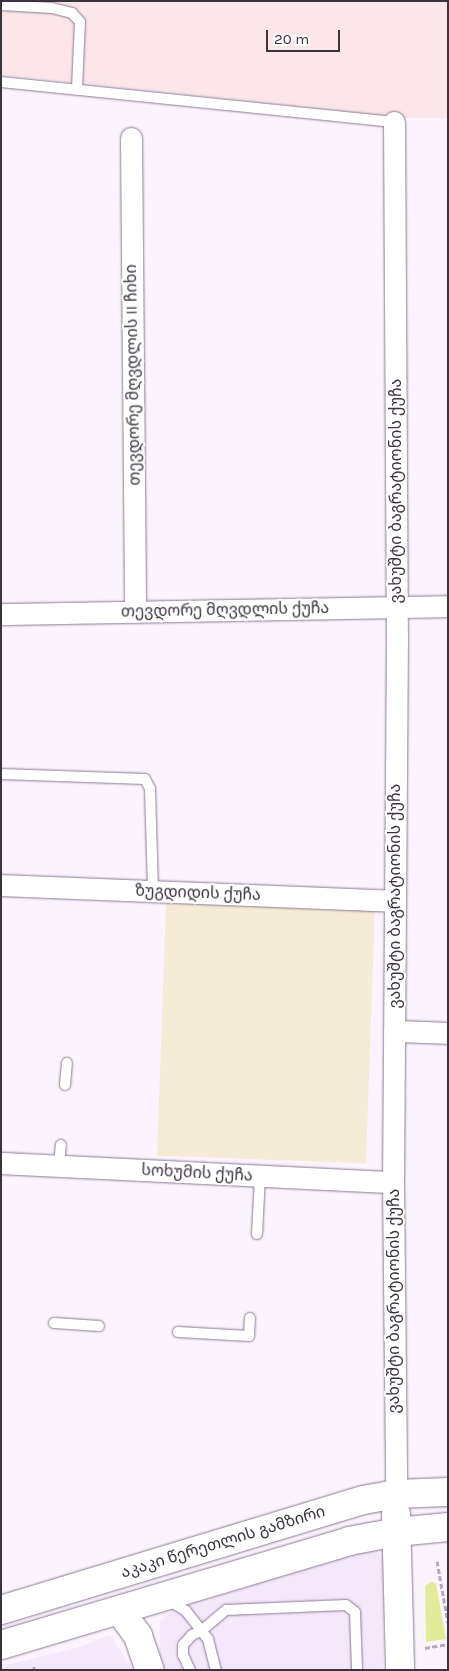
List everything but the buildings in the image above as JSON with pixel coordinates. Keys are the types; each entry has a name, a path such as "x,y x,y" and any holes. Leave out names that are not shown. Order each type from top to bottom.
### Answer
{"main road":[{"name":"აკაკი წერეთლის გამზირი","path":"1,1610 364,1500 396,1494 448,1492"},
{"name":"ვახუშტი ბაგრატიონის ქუჩა","path":"396,1494 400,1670"},
{"path":"1,1645 120,1611 301,1554 397,1532 448,1527"},
{"path":"120,1611 138,1636 150,1670"}],"street":[{"name":"ვახუშტი ბაგრატიონის ქუჩა","path":"394,122 397,608 393,1182 396,1494"},
{"name":"თევდორე მღვდლის II ჩიხი","path":"130,138 135,612"},
{"name":"თევდორე მღვდლის ქუჩა","path":"1,614 448,606"},
{"name":"ზუგდიდის ქუჩა","path":"1,885 395,901"},
{"path":"394,1031 448,1033"},
{"name":"სოხუმის ქუჩა","path":"1,1163 60,1156 260,1176 393,1182"}],"lane":[{"path":"1,5 52,8 72,13 80,22 77,90"},
{"path":"1,82 394,122"},
{"path":"1,774 145,779 150,789 152,891"},
{"path":"65,1085 66,1063"},
{"path":"257,1234 260,1176"},
{"path":"178,1332 249,1336 250,1318"},
{"path":"54,1323 99,1326"},
{"path":"163,1597 186,1612 208,1639 216,1670"},
{"path":"190,1670 183,1655 183,1645 192,1634 201,1631 226,1610 346,1605 356,1612 357,1670"}],"path":[{"path":"437,1561 448,1623"},
{"path":"422,1648 448,1644"}],"shaded area":[{"path":"1,1 448,1 448,118 406,118 1,75"},
{"path":"166,902 375,909 366,1163 157,1156"},
{"path":"372,1548 385,1558 383,1670 159,1670 160,1621 171,1611"},
{"path":"110,1635 133,1670 1,1670 1,1666 77,1648"}],"green space":[{"path":"431,1582 436,1583 446,1639 426,1642 425,1586"}]}
